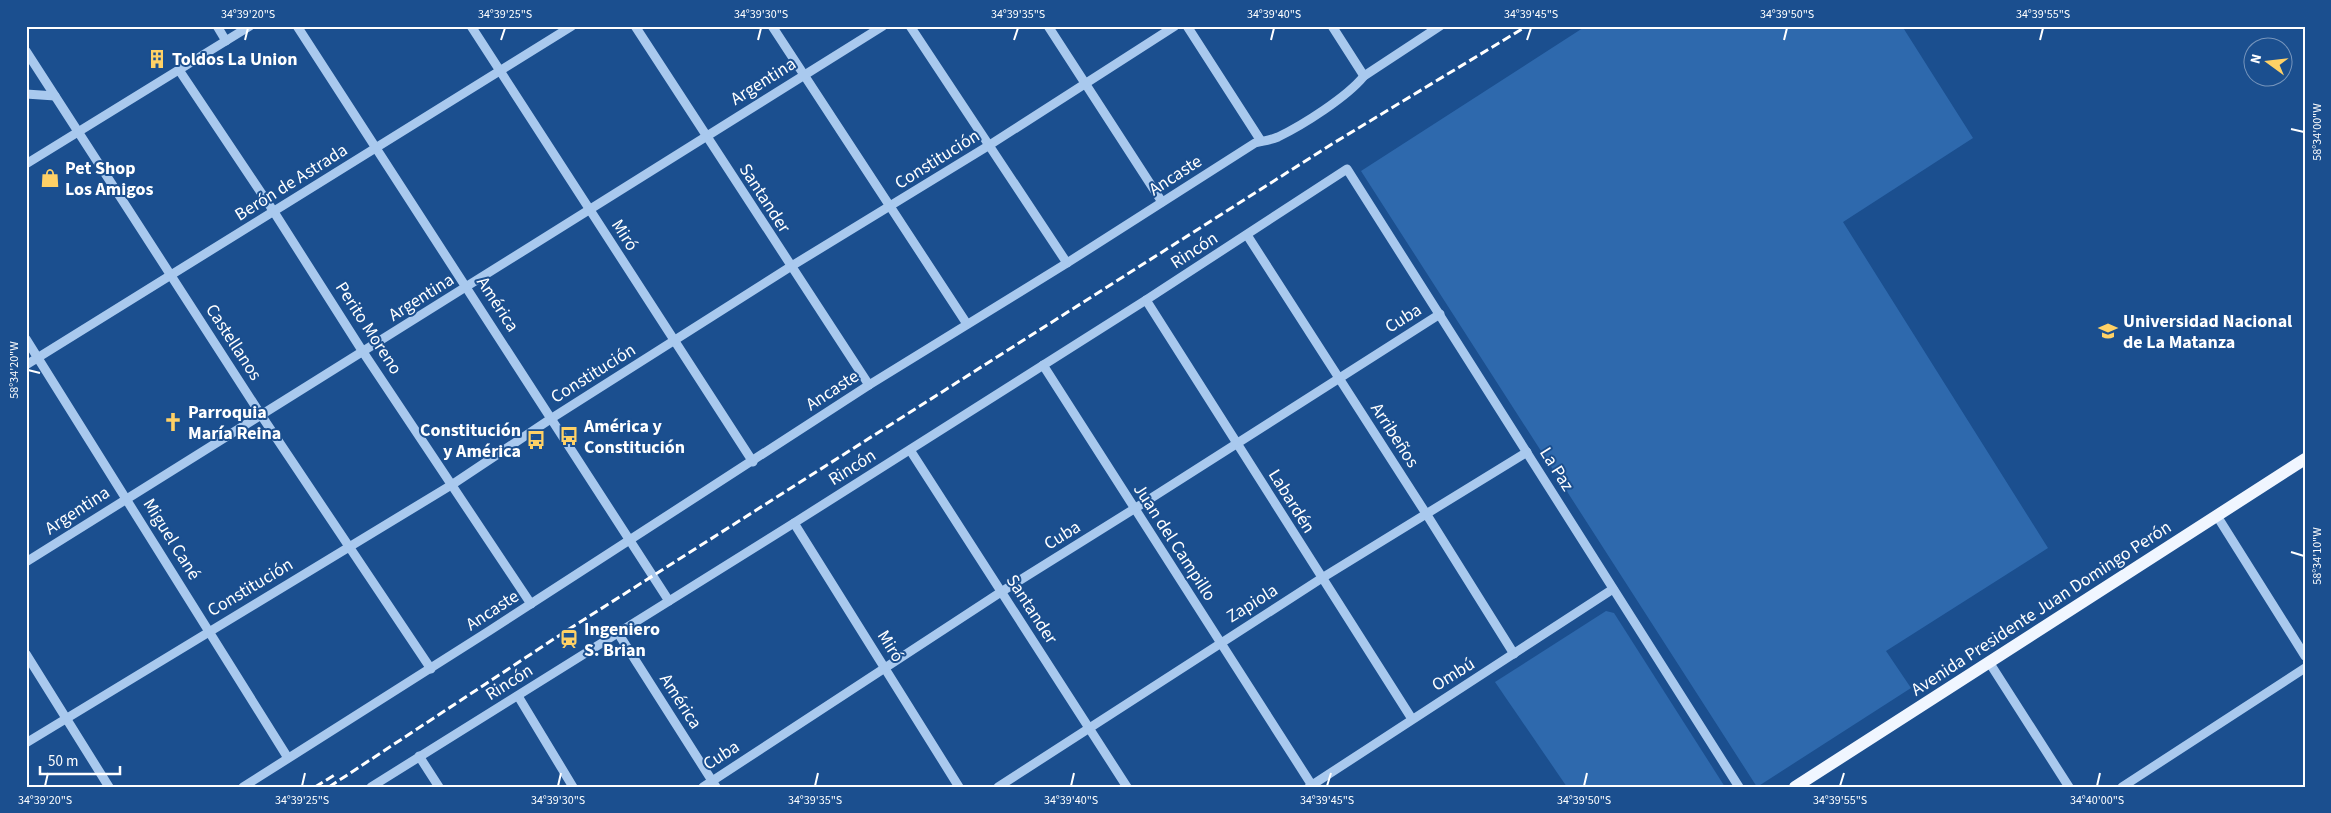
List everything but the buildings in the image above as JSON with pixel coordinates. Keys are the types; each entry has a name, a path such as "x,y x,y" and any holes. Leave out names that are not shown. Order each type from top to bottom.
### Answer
{"main road":[{"name":"Avenida Presidente Juan Domingo Perón","path":"1795,787 2305,459"}],"street":[{"path":"217,26 226,41"},
{"path":"26,164 250,26"},
{"name":"América","path":"297,26 669,601"},
{"name":"Miró","path":"471,26 753,462"},
{"name":"Berón de Astrada","path":"26,365 572,26"},
{"name":"Santander","path":"635,26 790,267 869,385"},
{"path":"772,26 967,324"},
{"name":"Argentina","path":"26,562 883,26"},
{"path":"910,26 1067,263"},
{"path":"1048,26 1162,202"},
{"name":"Constitución","path":"26,743 453,484 674,340 988,146 1175,26"},
{"path":"1187,26 1261,141"},
{"path":"1332,26 1364,76"},
{"name":"Ancaste","path":"243,787 753,462 869,385 1067,263 1255,143 1276,138 1321,111 1355,87 1364,76 1440,26"},
{"name":"Castellanos","path":"26,51 261,415 431,668"},
{"name":"Perito Moreno","path":"179,70 531,604"},
{"path":"26,94 55,96"},
{"name":"Rincón","path":"371,787 910,450 1348,169"},
{"name":"La Paz","path":"1348,169 1739,787"},
{"name":"Arribeños","path":"1247,235 1514,654"},
{"name":"Labardén","path":"1146,300 1412,719"},
{"name":"Cuba","path":"702,787 714,784 884,667 1440,314"},
{"name":"Miguel Cané","path":"26,339 288,758"},
{"name":"Juan del Campillo","path":"1043,365 1312,786"},
{"name":"Santander","path":"910,450 1127,787"},
{"name":"Zapiola","path":"998,787 1322,578 1527,452"},
{"path":"2217,516 2305,656"},
{"name":"Miró","path":"794,523 958,787"},
{"name":"Ombú","path":"1312,786 1613,589"},
{"name":"América","path":"618,633 714,784"},
{"path":"26,654 109,787"},
{"path":"1989,662 2069,787"},
{"path":"2122,787 2305,668"},
{"path":"518,696 573,787"},
{"path":"419,756 439,787"}],"shaded area":[{"path":"1586,26 1902,26 1973,138 1843,222 2048,548 1886,651 1911,688 1757,787 1361,171"},
{"path":"1606,611 1614,613 1725,787 1567,787 1495,682"}],"railway":[{"path":"329,787 566,631 1332,144 1527,26"},
{"path":"315,787 336,774"}],"place":[{"name":"Toldos La Union","path":"157,59"},
{"name":"Pet Shop Los Amigos","path":"50,178"},
{"name":"Universidad Nacional de La Matanza","path":"2108,331"},
{"name":"Parroquia María Reina","path":"173,422"},
{"name":"América y Constitución","path":"569,436"},
{"name":"Constitución y América","path":"536,440"},
{"name":"Ingeniero S. Brian","path":"569,639"}]}
